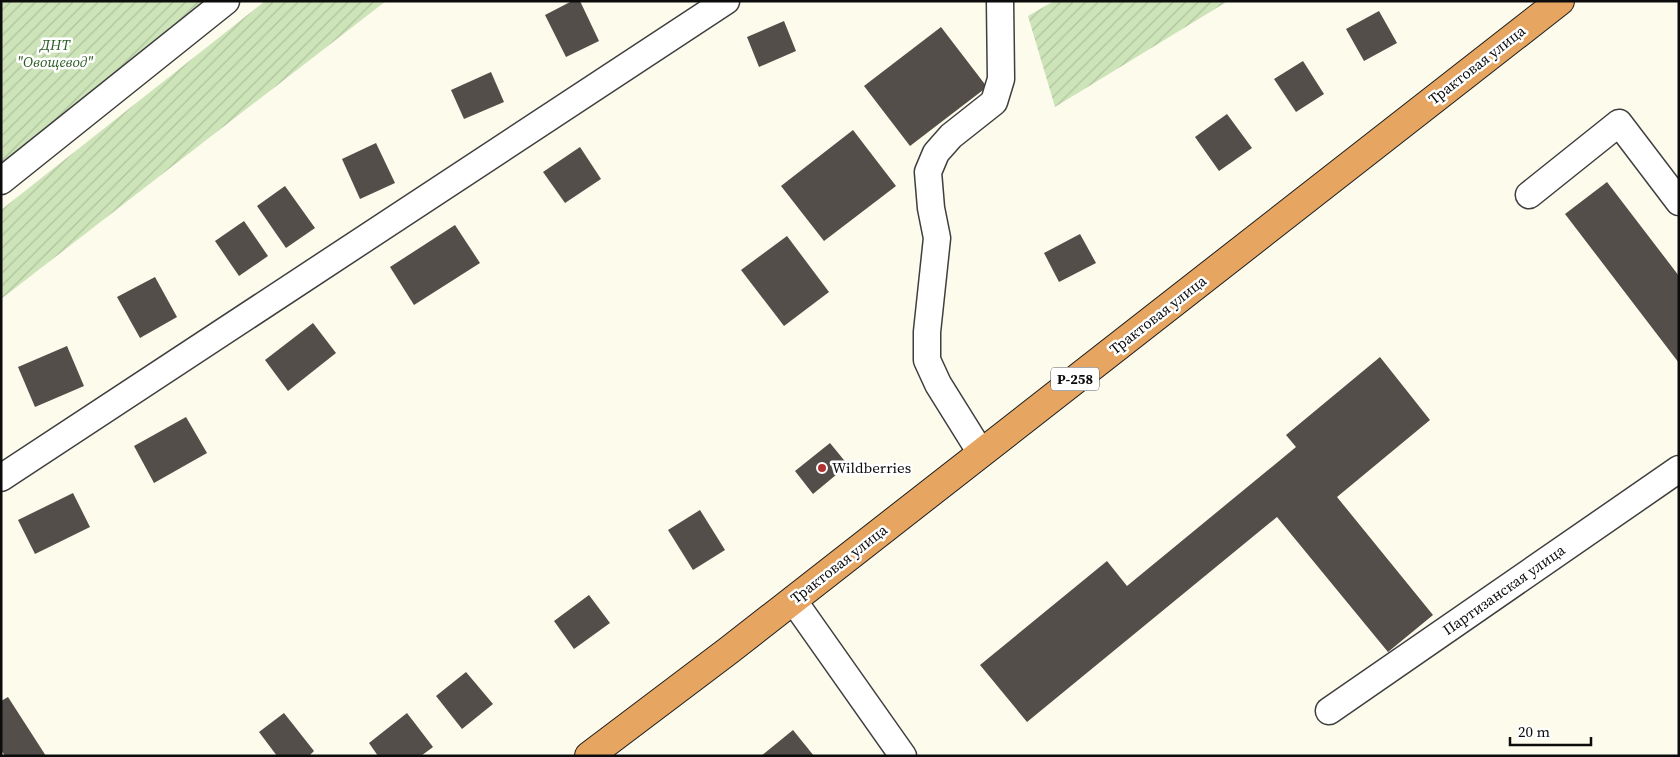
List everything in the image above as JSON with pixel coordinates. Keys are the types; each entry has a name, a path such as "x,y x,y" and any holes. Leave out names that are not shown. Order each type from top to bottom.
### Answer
{"highway":[{"name":"Трактовая улица","path":"589,756 793,600 1560,1"}],"street":[{"path":"1,181 226,1"},
{"path":"1,478 726,1"},
{"path":"981,453 938,384 927,360 937,238 931,208 928,172 936,153 951,136 994,102 1001,79 1000,1"},
{"path":"1529,195 1619,122 1679,202"},
{"name":"Партизанская улица","path":"1329,711 1679,469"},
{"path":"793,600 903,756"}],"green space":[{"name":"ДНТ \"Овощевод\"","path":"1,1 205,1 1,165"},
{"path":"265,1 386,1 1,299 1,210"},
{"path":"1054,1 1228,1 1055,107 1028,16"}],"building":[{"path":"572,1 580,1 599,41 566,57 545,15"},
{"path":"1379,11 1397,43 1364,61 1346,29"},
{"path":"784,21 796,51 759,67 747,37"},
{"path":"941,27 987,87 910,146 864,86"},
{"path":"1303,61 1324,94 1296,112 1274,79"},
{"path":"491,72 504,102 464,119 451,90"},
{"path":"1227,114 1252,148 1219,171 1195,137"},
{"path":"853,130 896,186 824,241 781,186"},
{"path":"376,143 395,183 360,199 342,159"},
{"path":"580,147 601,179 565,203 543,172"},
{"path":"1607,182 1679,276 1679,363 1565,214"},
{"path":"285,186 315,228 286,248 257,206"},
{"path":"244,221 268,256 239,276 215,241"},
{"path":"455,225 480,263 414,305 390,267"},
{"path":"1080,234 1096,263 1059,282 1044,253"},
{"path":"787,236 829,292 784,326 741,270"},
{"path":"155,277 177,317 140,338 117,297"},
{"path":"313,323 336,353 288,391 265,360"},
{"path":"67,346 84,386 35,407 18,367"},
{"path":"1380,357 1430,420 1337,497 1433,615 1388,652 1277,517 1027,722 980,665 1107,561 1127,586 1296,447 1286,435"},
{"path":"186,417 207,453 154,483 134,446"},
{"name":"Wildberries","path":"830,443 848,465 813,494 795,471"},
{"path":"73,493 90,527 35,554 18,520"},
{"path":"700,510 725,550 693,570 668,530"},
{"path":"589,595 610,623 574,649 554,621"},
{"path":"466,672 493,704 462,729 436,696"},
{"path":"8,697 46,756 5,756 1,750 1,701"},
{"path":"284,713 314,751 309,756 277,756 259,732"},
{"path":"407,713 433,747 421,756 378,756 369,743"},
{"path":"793,730 814,756 761,756"}],"place":[{"name":"Wildberries","path":"822,468"}]}
